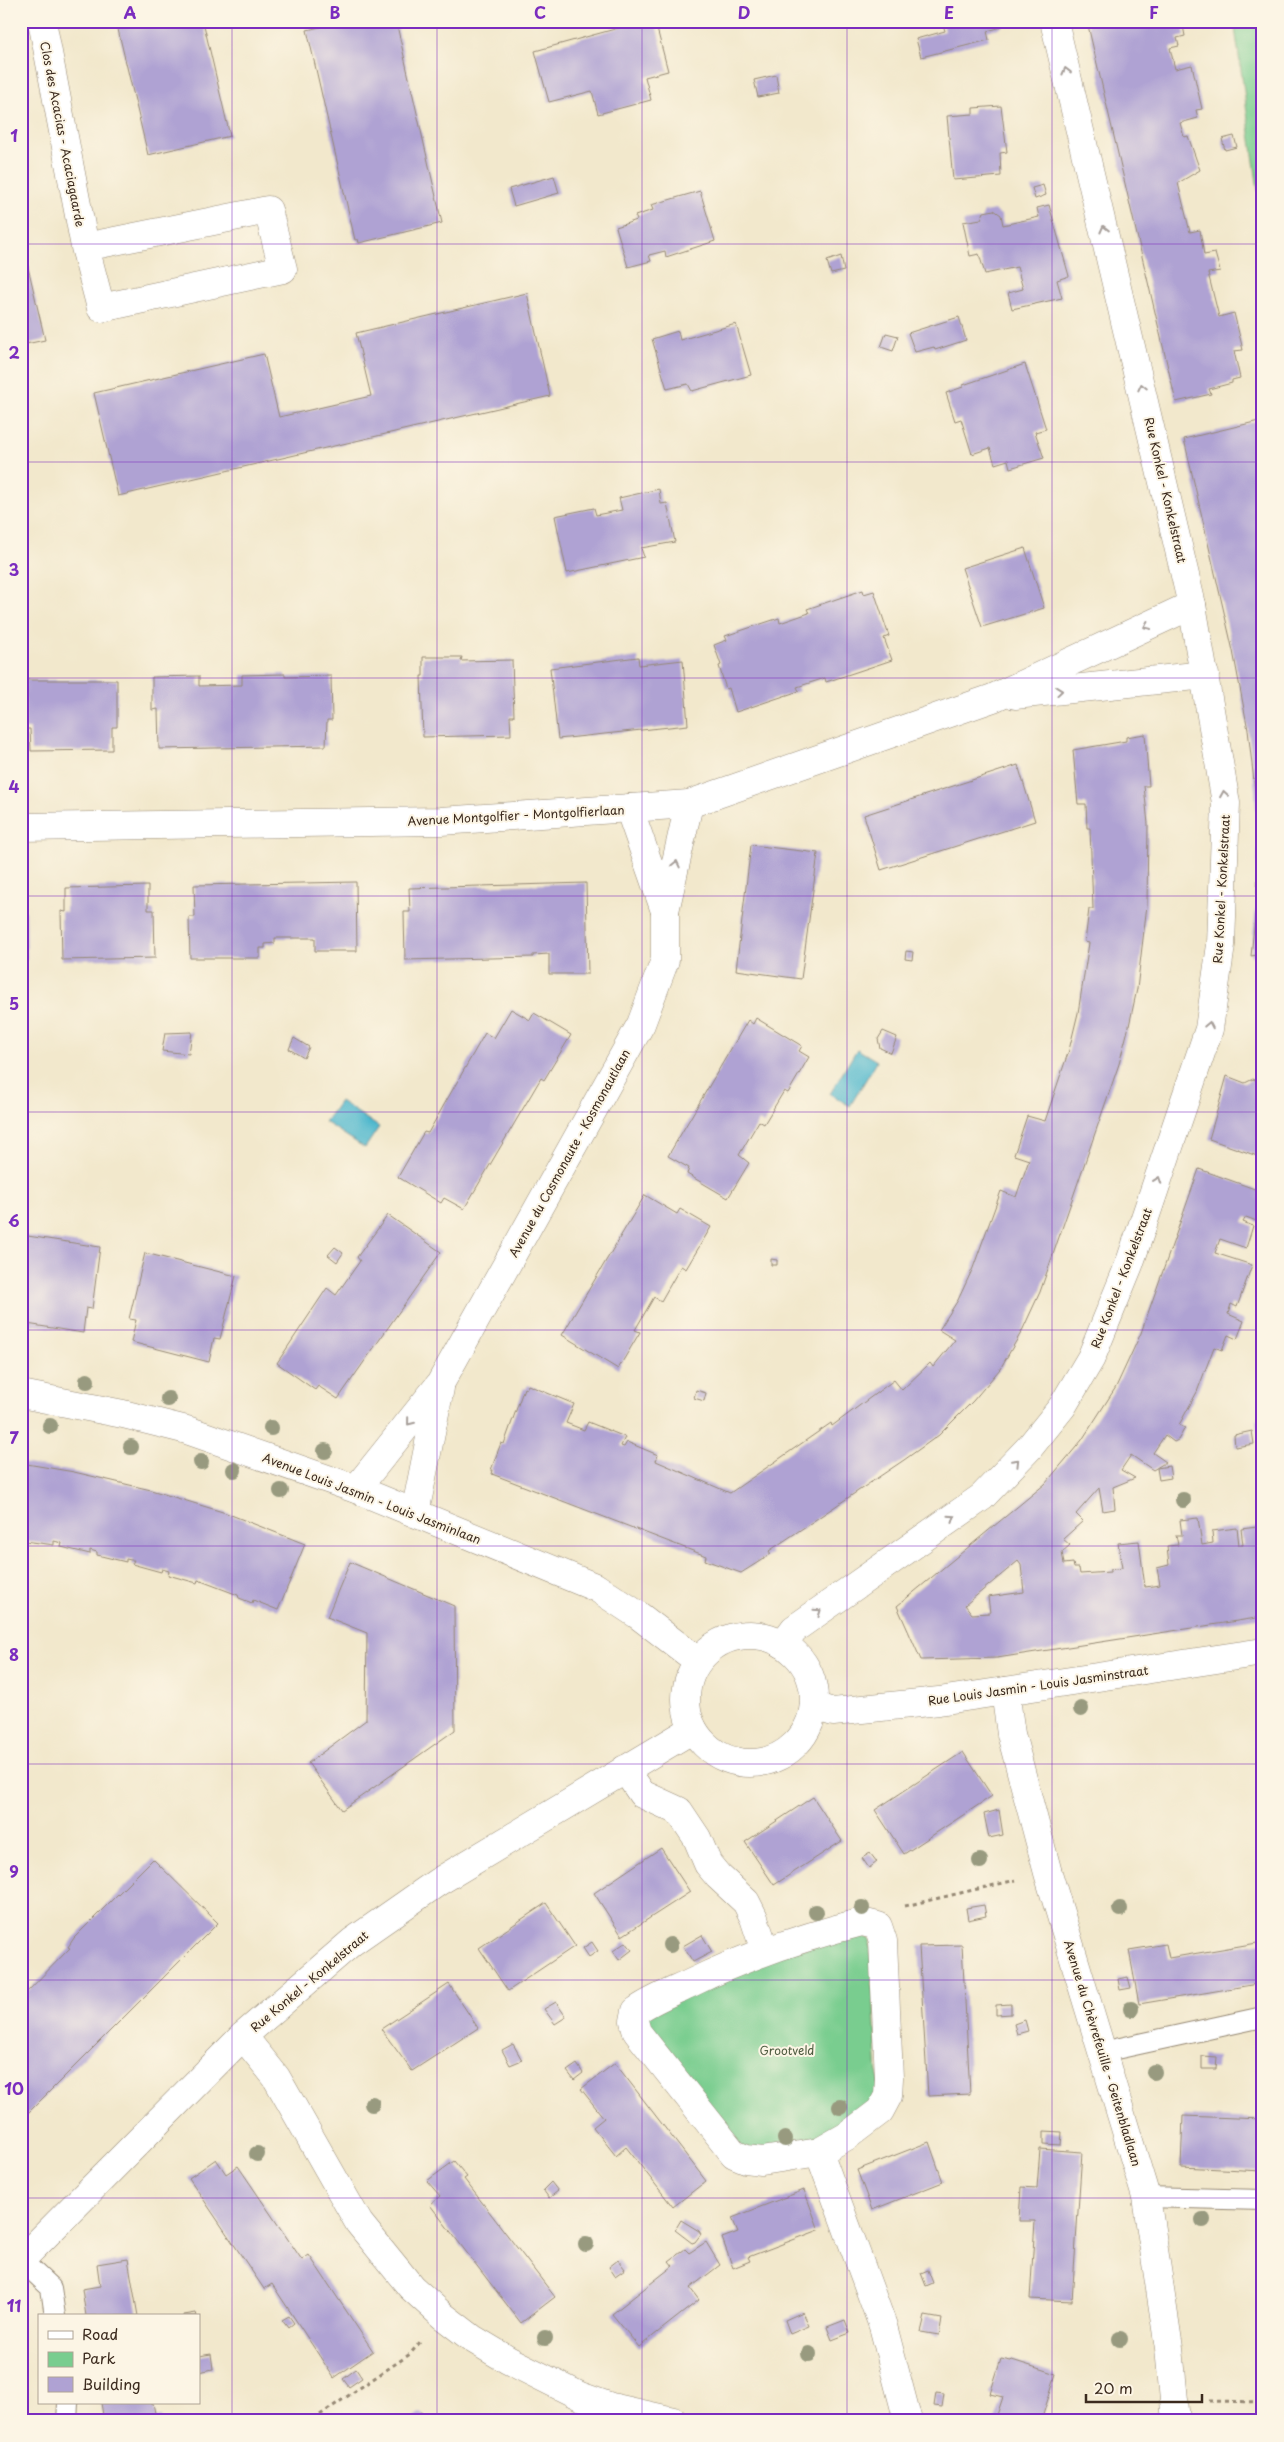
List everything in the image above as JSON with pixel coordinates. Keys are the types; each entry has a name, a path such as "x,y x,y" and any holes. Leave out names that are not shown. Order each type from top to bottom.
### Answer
{"street":[{"name":"Clos des Acacias - Acaciagaarde","path":"42,21 85,247 101,308 283,269 268,210 85,247"},
{"name":"Rue Konkel - Konkelstraat","path":"783,1644 794,1629 982,1498 1029,1448 1062,1407 1091,1358 1129,1265 1209,1029 1221,945 1226,803 1192,605 1054,21"},
{"name":"Avenue Montgolfier - Montgolfierlaan","path":"21,827 441,821 689,804 993,698 1192,605"},
{"name":"Avenue Montgolfier - Montgolfierlaan","path":"993,698 1205,675"},
{"name":"Avenue du Cosmonaute - Kosmonautlaan","path":"356,1489 440,1384 641,1024 665,960 665,911 689,804"},
{"name":"Avenue du Cosmonaute - Kosmonautlaan","path":"629,808 665,911"},
{"name":"Avenue du Cosmonaute - Kosmonautlaan","path":"415,1513 440,1384"},
{"name":"Avenue Louis Jasmin - Louis Jasminlaan","path":"21,1394 123,1414 187,1430 356,1489 597,1588 638,1615 698,1661"},
{"path":"747,1635 766,1636 783,1644 797,1655 808,1670 813,1688 814,1706 808,1726 797,1742 781,1755 762,1761 741,1762 722,1757 706,1745 694,1729 687,1712 686,1694 690,1677 698,1661 711,1648 728,1639 747,1635"},
{"name":"Rue Louis Jasmin - Louis Jasminstraat","path":"814,1706 833,1712 939,1701 1263,1652"},
{"name":"Avenue du Chèvrefeuille - Geitenbladlaan","path":"1005,1691 1011,1734 1048,1873 1146,2198 1169,2348 1176,2421"},
{"name":"Rue Konkel - Konkelstraat","path":"21,2260 244,2036 352,1942 438,1882 694,1729"},
{"path":"625,1769 642,1794 679,1810 696,1838 708,1864 746,1902 754,1918 765,1951"},
{"path":"862,1922 878,1926 883,1941 888,2096 880,2111 866,2124 818,2152 762,2161 734,2154 637,2032 634,2021 636,2011 648,2003 765,1951 814,1934 862,1922"},
{"path":"244,2036 276,2077 359,2223 411,2287 443,2316 473,2339 508,2360 580,2396 620,2414 673,2421"},
{"path":"818,2152 883,2326 908,2421"}],"lane":[{"path":"1102,2052 1263,2017"},
{"path":"1146,2198 1263,2200"},
{"path":"21,2260 51,2288 55,2314"},
{"path":"67,2421 68,2404"}],"path":[{"path":"878,1926 891,1913 903,1906 1048,1873"},
{"path":"297,2421 318,2417 410,2354 443,2316"},
{"path":"1201,2401 1263,2402"}],"green space":[{"path":"1234,21 1263,21 1263,224"},
{"name":"Grootveld","path":"864,1936 870,1939 879,2094 852,2123 800,2146 746,2152 646,2030 647,2015 776,1954"}],"water":[{"path":"857,1049 877,1061 850,1106 830,1094"},
{"path":"340,1101 379,1127 365,1148 325,1122"}],"building":[{"path":"116,21 203,21 230,136 148,155"},
{"path":"346,21 396,21 442,223 359,243 358,239 355,240 307,30"},
{"path":"644,21 655,21 668,71 645,77 651,100 598,114 592,91 549,102 535,51"},
{"path":"942,21 1001,21 1002,27 987,31 989,40 921,57 916,39 945,31"},
{"path":"1087,21 1182,21 1185,36 1177,38 1179,46 1170,48 1175,69 1192,65 1202,109 1196,110 1198,118 1180,123 1184,137 1188,136 1200,170 1178,183 1190,232 1200,230 1204,255 1215,253 1220,271 1208,273 1219,317 1234,313 1243,350 1234,351 1240,378 1232,380 1232,383 1209,389 1211,394 1176,402"},
{"path":"776,75 779,93 758,97 754,80"},
{"path":"1001,106 1007,152 1000,153 1001,176 953,180 947,116 973,114 973,108"},
{"path":"1234,136 1237,147 1225,150 1222,139"},
{"path":"554,176 559,193 514,206 509,189"},
{"path":"1043,185 1046,195 1035,199 1032,188"},
{"path":"700,191 715,241 666,257 665,251 649,255 651,261 628,267 616,227 637,220 635,216 653,210 651,205"},
{"path":"1049,205 1069,276 1057,280 1062,298 1012,309 1008,293 1023,289 1017,267 985,274 979,254 970,256 963,222 981,219 984,212 994,210 1001,215 1003,225 1039,217 1037,208"},
{"path":"21,237 45,340 21,345"},
{"path":"841,256 844,271 831,274 827,261"},
{"path":"527,293 550,396 118,496 94,393 264,354 279,417 371,396 356,333"},
{"path":"959,317 966,340 935,350 934,347 915,352 908,333"},
{"path":"736,324 751,375 692,391 688,384 667,389 652,339 678,331 680,340"},
{"path":"886,333 898,336 893,351 881,347"},
{"path":"1025,364 1046,429 1035,432 1044,458 1010,468 1008,460 995,464 990,448 972,454 961,419 955,421 946,393 963,387 963,385"},
{"path":"1263,420 1263,954 1251,956 1257,898 1258,839 1248,730 1233,651 1184,439"},
{"path":"659,489 661,504 667,503 675,542 641,548 644,557 567,573 555,516 594,508 596,515 622,510 619,498"},
{"path":"1025,548 1044,608 982,627 962,568"},
{"path":"863,590 864,594 874,591 889,636 884,638 892,660 826,682 825,678 797,687 799,691 736,712 729,688 726,689 714,645 727,640 725,636 779,618 780,623 809,613 807,609"},
{"path":"423,657 462,657 461,661 512,660 514,716 510,716 511,735 423,737 421,676 423,676"},
{"path":"638,657 639,665 683,660 688,725 558,739 550,668"},
{"path":"285,674 285,677 331,676 332,720 327,720 326,746 159,749 158,709 152,710 152,677 199,676 199,686 242,685 242,675"},
{"path":"25,680 117,680 117,727 112,727 112,750 31,751 30,729 25,729"},
{"path":"1145,734 1149,786 1144,786 1148,824 1147,905 1137,989 1129,1026 1119,1064 1040,1292 1022,1331 1000,1369 973,1401 939,1435 769,1551 771,1554 741,1573 705,1560 706,1556 492,1474 493,1470 491,1470 501,1443 504,1444 524,1388 526,1389 528,1385 574,1404 566,1423 584,1430 588,1422 625,1437 621,1446 624,1447 627,1442 658,1455 656,1461 730,1493 831,1423 832,1426 894,1380 902,1390 930,1363 933,1367 955,1340 939,1330 958,1300 973,1268 1001,1191 1016,1197 1029,1160 1014,1155 1027,1116 1045,1121 1069,1050 1078,1013 1089,943 1085,942 1089,909 1093,909 1090,828 1087,828 1086,804 1078,804 1073,750 1126,741 1126,737"},
{"path":"1018,765 1035,821 881,870 864,815"},
{"path":"751,845 818,853 801,979 736,970"},
{"path":"356,882 357,951 315,951 315,938 275,938 275,943 265,944 265,948 260,948 260,958 190,958 189,917 195,917 194,885"},
{"path":"586,883 588,974 549,974 549,954 533,955 533,957 405,960 404,912 410,912 409,888"},
{"path":"148,886 148,910 154,910 155,958 62,960 61,911 66,912 66,888"},
{"path":"21,911 26,911 27,959 21,959"},
{"path":"906,951 913,952 912,960 905,959"},
{"path":"511,1009 530,1020 534,1013 571,1035 544,1080 541,1078 464,1209 444,1198 441,1203 398,1177 424,1132 428,1133 485,1033 494,1038"},
{"path":"756,1018 802,1046 799,1051 809,1057 788,1093 784,1091 764,1124 759,1121 739,1155 749,1163 728,1198 687,1174 689,1168 668,1156 748,1020 753,1024"},
{"path":"883,1031 897,1037 891,1053 880,1048 878,1039"},
{"path":"192,1032 189,1054 162,1051 165,1033"},
{"path":"294,1038 309,1047 304,1058 289,1049"},
{"path":"1227,1076 1245,1083 1253,1079 1263,1083 1263,1158 1209,1139"},
{"path":"1199,1169 1263,1192 1263,1213 1259,1222 1246,1217 1243,1222 1253,1226 1246,1248 1220,1239 1215,1253 1252,1265 1237,1307 1231,1304 1228,1314 1244,1321 1237,1339 1228,1335 1222,1350 1214,1347 1197,1392 1179,1425 1185,1428 1178,1440 1174,1442 1165,1435 1153,1453 1166,1462 1153,1470 1131,1455 1121,1470 1135,1478 1113,1487 1115,1509 1103,1511 1099,1488 1076,1514 1083,1521 1063,1539 1070,1545 1062,1552 1064,1564 1073,1563 1074,1568 1079,1568 1080,1574 1110,1572 1110,1570 1122,1568 1118,1543 1139,1541 1145,1587 1160,1585 1157,1568 1169,1565 1167,1546 1178,1545 1176,1535 1182,1535 1180,1520 1198,1518 1202,1545 1213,1543 1212,1531 1237,1528 1239,1545 1243,1545 1241,1529 1257,1527 1259,1544 1263,1545 1263,1617 997,1658 921,1660 897,1606 1045,1484 1082,1440 1116,1387 1141,1333","holes":["1018,1561 1021,1565 1024,1592 988,1597 990,1613 972,1614 965,1605"]},
{"path":"645,1195 677,1214 680,1209 711,1227 686,1269 681,1266 661,1301 654,1297 635,1330 640,1332 618,1369 562,1335"},
{"path":"388,1215 441,1252 338,1399 318,1386 315,1390 277,1363 327,1288 336,1295 360,1261 357,1257"},
{"path":"21,1235 100,1247 92,1309 86,1308 83,1333 21,1323"},
{"path":"335,1247 343,1253 337,1262 328,1255"},
{"path":"145,1253 236,1276 220,1339 214,1338 209,1362 131,1342 136,1320 129,1319"},
{"path":"771,1259 777,1260 777,1265 771,1265"},
{"path":"696,1390 706,1393 704,1401 694,1398"},
{"path":"1263,1417 1263,1434 1258,1434 1256,1420"},
{"path":"1252,1431 1254,1444 1235,1447 1234,1435"},
{"path":"21,1463 74,1472 151,1490 226,1513 305,1544 278,1610 253,1600 252,1603 239,1598 238,1595 198,1580 197,1583 168,1575 169,1571 162,1569 161,1572 132,1564 134,1560 126,1559 126,1562 97,1555 97,1552 90,1550 90,1554 61,1547 62,1543 54,1541 54,1545 25,1541 26,1537 21,1536"},
{"path":"1169,1466 1171,1478 1159,1480 1157,1468"},
{"path":"350,1562 454,1606 455,1730 342,1810 308,1763 366,1720 367,1633 327,1617"},
{"path":"963,1752 992,1796 904,1854 875,1810"},
{"path":"813,1797 842,1841 774,1885 745,1842"},
{"path":"999,1810 1003,1835 989,1838 984,1814"},
{"path":"661,1848 690,1892 622,1936 594,1893"},
{"path":"870,1853 877,1862 869,1868 862,1858"},
{"path":"153,1859 218,1923 21,2120 21,1998 70,1948 68,1947 74,1938"},
{"path":"546,1903 575,1946 508,1991 479,1948"},
{"path":"984,1905 986,1916 968,1920 966,1908"},
{"path":"702,1935 712,1952 693,1962 683,1946"},
{"path":"592,1942 598,1951 589,1957 583,1948"},
{"path":"626,1942 632,1950 619,1960 613,1951"},
{"path":"1263,1942 1263,1983 1139,2004 1129,1950 1166,1944 1169,1958"},
{"path":"962,1945 970,2094 928,2096 919,1946"},
{"path":"1128,1977 1131,1988 1120,1990 1118,1979"},
{"path":"449,1984 478,2028 412,2071 381,2029"},
{"path":"556,2002 566,2017 555,2024 544,2009"},
{"path":"1011,2004 1011,2014 996,2015 996,2005"},
{"path":"1025,2020 1028,2031 1017,2034 1014,2024"},
{"path":"513,2044 522,2060 510,2065 502,2050"},
{"path":"1202,2056 1217,2057 1216,2069 1202,2069"},
{"path":"615,2063 706,2181 673,2207 626,2147 616,2156 593,2127 604,2118 581,2089"},
{"path":"577,2064 583,2073 574,2080 567,2071"},
{"path":"1183,2116 1263,2119 1263,2171 1181,2167"},
{"path":"1044,2131 1062,2132 1061,2145 1044,2144"},
{"path":"929,2142 943,2182 872,2210 857,2170"},
{"path":"1040,2149 1082,2152 1072,2301 1030,2299 1035,2221 1019,2221 1021,2187 1037,2188"},
{"path":"216,2159 226,2174 238,2166 302,2260 309,2255 373,2351 334,2378 272,2284 264,2289 189,2178"},
{"path":"454,2161 467,2177 464,2179 555,2297 521,2323 430,2205 440,2196 427,2181"},
{"path":"551,2182 558,2191 549,2198 543,2190"},
{"path":"804,2190 819,2230 748,2257 750,2261 733,2268 722,2238 738,2232 732,2218"},
{"path":"681,2220 701,2234 695,2242 692,2243 675,2230"},
{"path":"706,2242 720,2265 690,2288 699,2300 639,2347 612,2314 673,2266 669,2261 685,2249 689,2253"},
{"path":"128,2259 138,2314 86,2314 82,2289 100,2286 97,2264"},
{"path":"618,2260 625,2269 615,2276 609,2267"},
{"path":"928,2270 933,2283 926,2286 921,2273"},
{"path":"803,2312 809,2326 790,2334 785,2320"},
{"path":"289,2316 294,2323 288,2328 282,2320"},
{"path":"925,2316 942,2319 939,2335 921,2332"},
{"path":"845,2320 850,2333 832,2340 827,2327"},
{"path":"211,2354 213,2369 200,2372 200,2356"},
{"path":"1001,2359 1012,2360 1056,2374 1041,2421 995,2421 1003,2397 990,2394"},
{"path":"356,2369 362,2378 349,2387 343,2379"},
{"path":"936,2393 944,2394 942,2407 934,2406"},
{"path":"101,2404 153,2404 156,2418 161,2417 162,2421 104,2421"},
{"path":"421,2412 427,2421 408,2421"}]}
